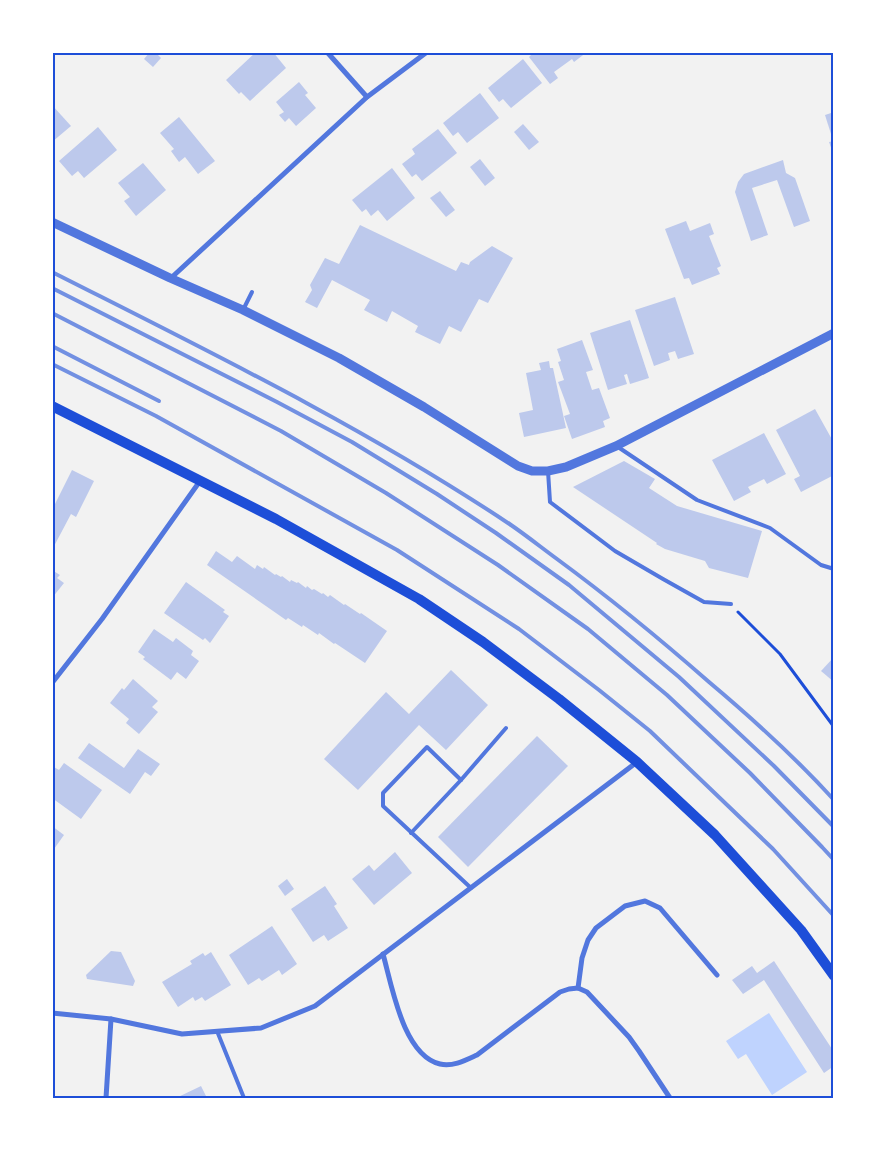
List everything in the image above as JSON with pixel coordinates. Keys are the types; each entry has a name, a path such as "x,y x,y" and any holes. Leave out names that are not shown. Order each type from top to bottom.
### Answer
{"main road":[{"path":"52,406 276,519 419,599 491,647 637,762 715,835 801,930 834,976"}],"street":[{"path":"327,52 367,97"},
{"path":"170,278 367,97 427,52"},
{"path":"52,222 243,310 339,358 424,407 518,466 532,471 548,472 566,468 616,446 834,333"},
{"path":"52,683 102,619 200,480"},
{"path":"52,1013 111,1019 182,1034 261,1028 315,1006 637,762"},
{"path":"578,988 582,958 588,940 596,928 625,906 645,901 660,908 717,975"},
{"path":"383,954 404,1027 419,1051 430,1060 441,1064 454,1064 465,1061 477,1055 560,992 578,988 587,992 629,1037 670,1098"},
{"path":"106,1098 111,1019"}],"lane":[{"path":"243,310 252,292"},
{"path":"616,446 697,500 770,528 821,565 834,569"},
{"path":"548,472 550,502 615,551 704,602 731,604"},
{"path":"411,833 461,780 506,728"},
{"path":"461,780 427,747 383,793 383,806 471,888"},
{"path":"217,1031 244,1098"}],"path":[{"path":"731,604 780,654 834,727"}],"water":[{"path":"769,1013 807,1072 772,1095 746,1054 738,1059 726,1041"}],"building":[{"path":"150,52 155,52 161,58 153,67 144,59"},
{"path":"256,52 273,52 286,68 250,101 241,92 239,94 226,80"},
{"path":"534,52 587,52 574,62 572,59 554,72 558,78 550,84 529,57"},
{"path":"523,59 542,83 511,108 503,99 499,102 488,88"},
{"path":"299,82 308,93 305,95 316,108 296,126 289,118 285,122 279,115 284,112 276,102"},
{"path":"480,93 499,118 467,143 458,132 453,136 443,123"},
{"path":"52,105 71,126 52,142"},
{"path":"834,112 834,133 831,134 825,115"},
{"path":"179,117 215,161 198,174 185,157 179,162 171,151 174,149 160,133"},
{"path":"523,124 539,142 529,150 514,132"},
{"path":"98,127 117,150 84,178 78,171 72,176 59,161"},
{"path":"438,129 457,153 422,181 416,174 412,177 402,164 415,154 412,149"},
{"path":"834,141 834,153 833,153 829,142"},
{"path":"480,159 495,178 485,186 470,167"},
{"path":"783,160 786,173 795,178 810,221 794,227 777,180 752,188 768,235 751,241 735,192 738,182 744,174"},
{"path":"143,163 166,190 136,216 124,201 130,197 118,183"},
{"path":"392,168 415,198 387,221 378,210 371,216 366,209 362,212 352,200"},
{"path":"440,191 455,210 446,217 430,198"},
{"path":"686,221 690,231 710,223 714,234 709,236 721,266 717,268 720,274 692,285 689,278 684,279 665,229"},
{"path":"360,225 456,271 461,262 469,265 470,262 492,246 513,258 488,303 479,299 461,332 449,326 440,344 415,332 418,326 392,311 387,322 364,310 370,300 332,280 317,308 305,302 312,290 310,285 325,258 339,264"},
{"path":"675,297 694,354 678,359 675,351 668,353 670,360 654,366 635,310"},
{"path":"630,320 649,378 630,384 627,374 624,375 627,384 608,390 590,333"},
{"path":"582,340 593,370 586,372 592,390 599,388 610,418 603,421 605,427 572,439 564,416 570,414 558,382 564,380 558,362 561,361 557,349"},
{"path":"549,361 550,368 553,368 566,428 524,437 519,413 533,410 526,373 541,370 539,363"},
{"path":"815,409 834,443 834,475 801,492 794,479 800,476 776,430"},
{"path":"764,433 786,474 767,484 764,479 748,487 751,492 734,501 712,460"},
{"path":"624,461 655,479 649,488 677,506 762,531 748,578 709,568 705,561 665,549 573,487"},
{"path":"72,470 94,481 76,517 71,514 52,550 52,503 55,504"},
{"path":"216,551 232,562 237,556 255,569 257,565 263,569 264,567 290,582 291,580 298,582 306,588 307,586 328,597 330,595 387,631 365,663 319,633 318,635 288,618 286,620 207,565"},
{"path":"52,570 60,575 57,578 64,583 52,598"},
{"path":"186,582 225,610 223,612 229,616 210,643 164,613"},
{"path":"154,629 173,642 176,638 193,651 191,655 199,661 186,679 177,672 171,680 143,659 145,657 138,652"},
{"path":"834,657 834,682 821,671"},
{"path":"451,670 488,705 446,750 419,725 358,790 324,759 386,692 409,714"},
{"path":"133,679 158,701 152,707 158,712 139,734 126,723 129,719 110,703 122,688 124,690"},
{"path":"537,736 568,766 468,867 438,837"},
{"path":"89,743 124,768 138,749 160,764 151,776 145,772 130,794 78,758"},
{"path":"64,763 102,790 81,819 52,798 52,766 59,770"},
{"path":"52,826 64,835 54,849 52,848"},
{"path":"395,852 412,873 374,905 352,879 369,865 374,871"},
{"path":"287,879 294,889 285,896 278,886"},
{"path":"325,886 337,904 334,906 348,928 328,941 324,935 313,942 291,909"},
{"path":"272,926 297,964 282,975 279,970 262,981 259,978 248,985 229,955"},
{"path":"111,951 121,952 135,981 133,986 87,979 86,975"},
{"path":"211,952 231,985 205,1001 202,997 195,1001 193,997 178,1007 162,982 192,964 190,961 203,953 205,956"},
{"path":"774,961 834,1052 834,1066 824,1073 764,980 743,994 732,980 752,966 757,973"},
{"path":"201,1086 207,1098 176,1098 199,1087"}],"railway":[{"path":"52,272 228,361 343,423 511,525 596,589 672,650 742,710 834,800"},
{"path":"52,288 352,442 496,533 569,585 679,677 774,766 834,827"},
{"path":"52,313 281,431 386,493 498,565 588,629 667,695 750,773 834,860"},
{"path":"52,346 159,401"},
{"path":"52,364 156,416 397,550 519,629 650,731 773,849 834,916"}]}
